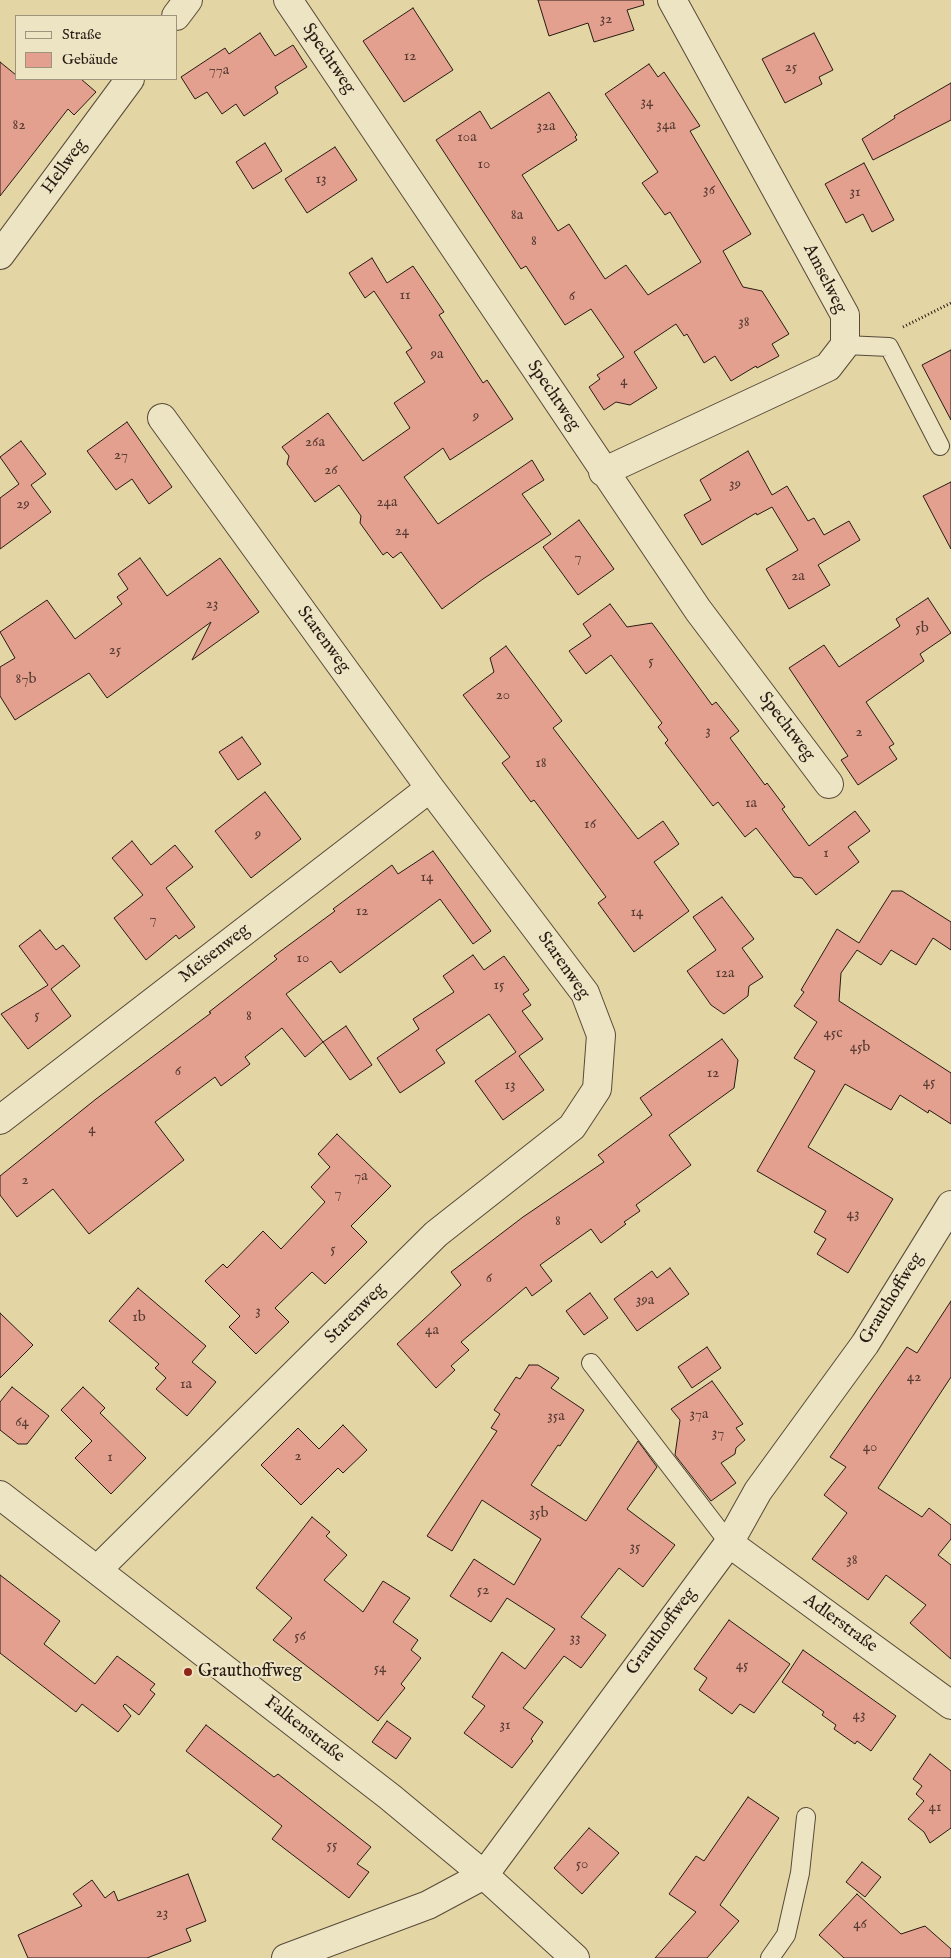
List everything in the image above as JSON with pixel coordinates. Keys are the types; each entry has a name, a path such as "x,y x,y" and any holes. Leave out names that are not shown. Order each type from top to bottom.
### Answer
{"street":[{"path":"177,15 188,0"},
{"name":"Spechtweg","path":"288,0 603,472 698,610 829,784"},
{"name":"Amselweg","path":"672,0 845,315 857,345"},
{"name":"Hellweg","path":"0,255 129,80"},
{"path":"603,472 828,367 857,345"},
{"name":"Starenweg","path":"97,1570 436,1234 572,1127 597,1089 601,1035 585,992 430,788 162,418"},
{"name":"Meisenweg","path":"0,1120 430,788"},
{"name":"Grauthoffweg","path":"286,1958 428,1905 484,1875 729,1543 758,1491 865,1344 947,1221"},
{"name":"Falkenstraße","path":"0,1495 382,1791 484,1875 575,1958"},
{"name":"Adlerstraße","path":"729,1543 951,1706"}],"lane":[{"path":"857,345 889,347 940,446"},
{"path":"591,1363 729,1543"},
{"path":"770,1958 786,1935 800,1873 806,1817"}],"path":[{"path":"857,345 951,303"}],"building":[{"path":"538,0 643,0 644,5 627,10 634,30 594,42 588,23 549,36"},
{"path":"413,8 453,70 404,102 363,41"},
{"path":"260,33 275,56 293,45 307,67 275,87 278,93 244,116 236,104 222,114 207,92 195,99 181,77 225,48 229,54"},
{"path":"814,33 833,70 819,77 822,84 785,103 762,59"},
{"path":"0,62 15,74 15,80 82,80 96,92 74,115 68,109 0,196"},
{"path":"649,64 658,77 664,72 700,126 690,131 751,234 723,251 743,287 762,291 789,334 772,344 779,356 757,368 756,366 731,381 715,356 704,363 687,334 684,336 676,324 634,352 657,388 630,405 616,402 604,410 589,387 600,379 597,375 624,357 591,309 565,325 526,266 521,269 436,140 480,111 491,129 549,92 577,135 575,137 577,140 522,175 558,231 569,224 605,279 626,265 648,295 701,262 670,212 665,215 642,183 658,172 605,94"},
{"path":"951,83 951,120 873,160 862,139 895,118 894,116"},
{"path":"265,143 282,171 253,189 236,162"},
{"path":"335,147 357,180 307,213 285,179"},
{"path":"864,163 894,220 872,232 863,214 846,223 825,184"},
{"path":"372,258 387,283 413,266 444,312 439,315 483,383 487,380 513,419 450,460 443,448 404,477 438,524 532,460 544,480 522,494 551,534 442,609 401,552 393,558 387,552 383,555 360,523 361,516 339,485 315,502 287,464 289,456 282,447 328,413 363,461 410,428 394,403 425,382 406,352 412,348 374,291 365,298 349,273"},
{"path":"951,350 951,420 922,365"},
{"path":"127,422 172,487 149,504 132,479 116,490 87,451"},
{"path":"21,441 46,474 31,485 51,512 0,549 0,498 19,484 0,457"},
{"path":"748,451 772,495 787,486 808,521 814,518 824,535 849,521 860,540 818,565 830,585 789,609 766,569 798,550 772,507 757,515 756,513 702,545 684,515 711,500 700,480"},
{"path":"951,482 951,549 923,496"},
{"path":"579,520 614,569 578,595 543,547"},
{"path":"140,558 167,596 220,558 259,612 192,660 211,622 107,698 89,673 15,720 0,696 0,667 15,658 0,632 47,600 75,639 122,604 117,597 128,589 118,574"},
{"path":"928,598 951,633 920,654 924,661 866,702 894,744 889,747 897,759 858,785 841,760 848,756 789,668 824,645 839,667 900,626 896,619"},
{"path":"610,604 627,627 652,623 712,705 716,702 739,731 730,738 765,785 767,783 785,807 782,809 809,846 855,811 870,831 848,847 859,862 816,895 802,878 794,877 756,828 745,837 718,802 713,806 665,743 668,740 658,727 662,723 611,655 586,674 569,651 591,636 583,624"},
{"path":"506,646 562,721 553,728 638,839 663,821 679,844 654,862 689,911 634,952 598,903 606,897 534,800 531,802 502,763 510,757 463,695 494,672 490,658"},
{"path":"242,737 261,764 238,780 219,752"},
{"path":"265,792 301,839 251,878 215,831"},
{"path":"132,841 151,865 175,845 193,867 166,888 195,927 179,939 176,935 146,960 114,918 143,895 112,858"},
{"path":"433,851 491,931 473,944 440,899 340,973 331,961 286,994 323,1042 305,1057 282,1028 245,1057 250,1064 221,1086 215,1077 155,1122 184,1160 89,1234 53,1189 17,1217 0,1195 0,1176 96,1099 211,1013 209,1012 277,959 274,956 335,911 333,909 392,865 398,874"},
{"path":"892,891 902,891 951,922 951,950 933,938 916,965 891,950 881,965 857,950 841,973 839,1001 951,1073 951,1124 929,1110 928,1113 900,1095 891,1110 845,1084 808,1147 893,1199 848,1273 817,1254 826,1239 814,1232 826,1211 757,1171 815,1071 794,1058 817,1022 794,1006 804,992 801,990 837,929 859,943"},
{"path":"722,897 754,939 742,948 763,977 749,986 748,996 724,1014 711,1005 687,971 716,950 693,917"},
{"path":"40,930 56,950 63,945 80,966 51,989 71,1016 28,1049 1,1014 48,985 19,946"},
{"path":"473,955 484,970 504,956 529,990 523,994 531,1005 522,1011 543,1039 519,1056 544,1090 503,1120 475,1081 516,1052 489,1014 436,1050 445,1063 400,1093 377,1058 419,1029 413,1019 454,992 443,976"},
{"path":"346,1026 372,1065 350,1080 323,1042"},
{"path":"722,1039 738,1060 734,1088 669,1135 691,1165 636,1205 640,1211 624,1222 626,1224 601,1243 591,1229 540,1265 552,1281 532,1296 526,1287 461,1342 469,1350 451,1366 455,1370 436,1388 397,1344 461,1285 451,1272 523,1217 604,1162 598,1155 652,1115 640,1098"},
{"path":"337,1134 391,1186 351,1226 367,1242 325,1284 312,1272 275,1308 289,1322 256,1354 229,1327 240,1316 205,1281 223,1264 227,1268 263,1231 281,1249 325,1202 311,1187 330,1167 318,1154"},
{"path":"670,1268 689,1294 637,1331 614,1299 652,1271 657,1278"},
{"path":"138,1288 206,1346 192,1362 216,1382 187,1416 156,1389 166,1378 155,1368 159,1364 109,1321"},
{"path":"590,1293 608,1318 584,1335 566,1311"},
{"path":"951,1301 951,1377 878,1488 922,1517 929,1508 951,1525 951,1539 938,1555 951,1565 951,1659 910,1623 926,1605 886,1575 868,1600 812,1559 847,1513 824,1495 846,1467 830,1457 907,1347 917,1353"},
{"path":"0,1313 33,1345 0,1378"},
{"path":"707,1347 721,1368 692,1388 678,1367"},
{"path":"529,1365 538,1365 559,1378 551,1388 584,1410 531,1485 586,1521 638,1441 657,1467 627,1509 675,1545 643,1587 619,1568 581,1617 606,1635 581,1668 564,1656 523,1708 543,1722 531,1739 533,1741 512,1768 464,1733 485,1706 472,1697 502,1652 525,1669 555,1629 507,1598 491,1622 450,1596 474,1559 514,1585 541,1539 482,1500 452,1551 427,1536 497,1431 491,1428 500,1414 494,1410 516,1377 520,1379"},
{"path":"712,1381 743,1424 736,1428 745,1440 736,1448 735,1454 721,1463 736,1483 711,1501 675,1455 680,1420 671,1409"},
{"path":"12,1387 49,1416 27,1444 18,1444 0,1430 0,1402"},
{"path":"83,1387 105,1408 100,1413 146,1458 111,1494 75,1458 92,1441 61,1410"},
{"path":"343,1425 367,1450 343,1473 338,1468 301,1505 261,1465 298,1428 319,1449"},
{"path":"312,1517 330,1532 326,1536 347,1555 324,1580 363,1612 383,1581 410,1598 393,1622 418,1640 411,1650 421,1658 401,1684 405,1688 378,1721 273,1640 292,1618 256,1588"},
{"path":"0,1575 60,1621 44,1644 95,1684 117,1656 155,1684 150,1690 155,1694 139,1715 125,1704 123,1706 131,1716 118,1732 82,1704 76,1712 0,1653"},
{"path":"729,1620 790,1664 754,1713 740,1704 732,1714 699,1690 707,1678 694,1669"},
{"path":"803,1650 896,1716 871,1751 857,1741 855,1744 834,1729 836,1725 822,1715 824,1712 782,1682"},
{"path":"387,1721 411,1738 396,1759 372,1742"},
{"path":"206,1725 274,1777 278,1774 371,1847 357,1864 369,1872 349,1898 272,1839 282,1826 186,1751"},
{"path":"930,1754 951,1771 951,1828 930,1843 924,1832 908,1819 924,1801 916,1794 922,1786 913,1779"},
{"path":"748,1797 779,1818 720,1905 739,1921 707,1958 655,1958 696,1912 669,1894 696,1856 704,1861"},
{"path":"589,1828 619,1853 582,1894 554,1868"},
{"path":"862,1862 881,1877 865,1897 846,1882"},
{"path":"188,1874 206,1921 186,1929 191,1941 147,1958 28,1958 18,1935 82,1906 73,1894 92,1880 105,1898 114,1891 118,1901"},
{"path":"857,1894 901,1934 925,1926 951,1949 951,1958 844,1958 819,1935"}],"place":[{"name":"Grauthoffweg","path":"188,1672"}]}
